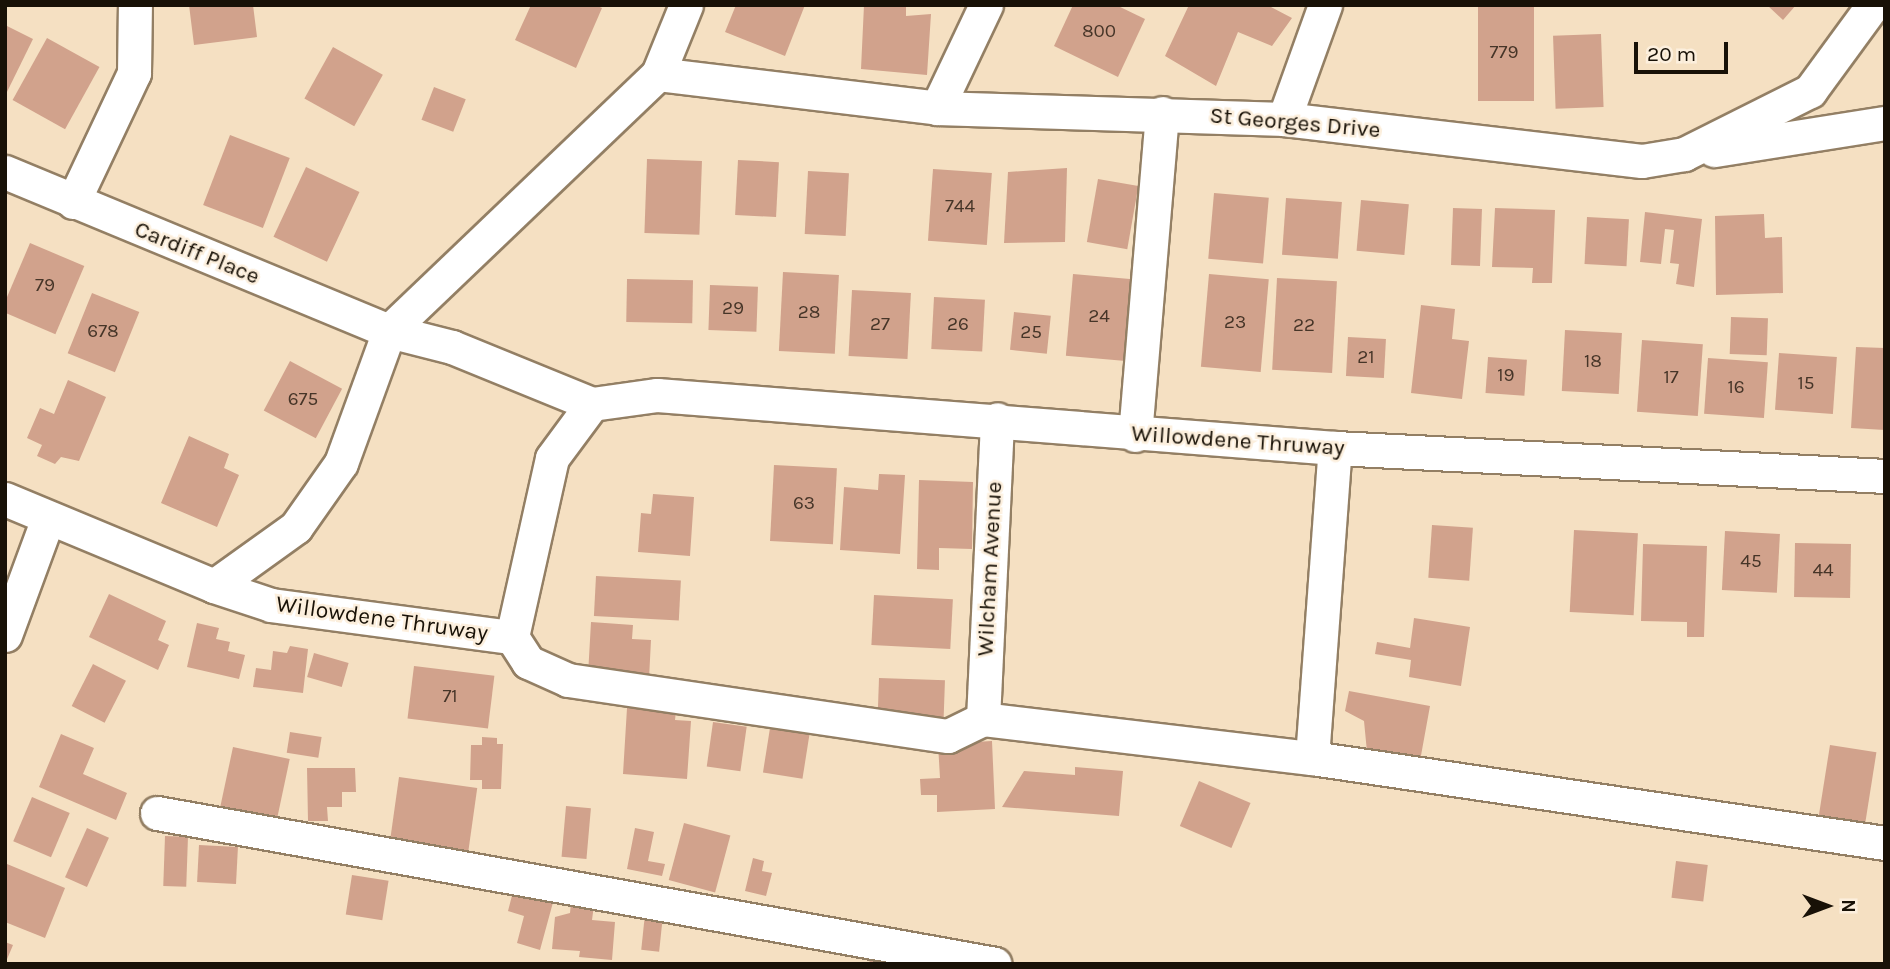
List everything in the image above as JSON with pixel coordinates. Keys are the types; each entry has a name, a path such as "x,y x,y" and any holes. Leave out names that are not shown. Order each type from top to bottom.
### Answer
{"street":[{"path":"73,202 134,73 135,5"},
{"path":"214,586 296,527 341,463 388,331 658,74 686,5"},
{"path":"937,108 986,5"},
{"path":"1284,119 1325,5"},
{"name":"St Georges Drive","path":"658,74 937,108 1162,113 1284,119 1642,161 1684,154 1810,91 1873,5"},
{"path":"1135,435 1162,113"},
{"path":"1684,154 1885,123"},
{"name":"Cardiff Place","path":"5,172 388,331"},
{"path":"388,331 452,347 592,404"},
{"name":"Willowdene Thruway","path":"5,499 214,586 271,605 512,637 552,457 592,404 657,395 997,419 1135,435 1335,449 1885,477"},
{"name":"Wilcham Avenue","path":"983,719 997,419"},
{"path":"1312,758 1335,449"},
{"path":"5,635 48,518"},
{"path":"512,637 528,662 568,680 948,736 983,719 1312,758 1885,843"},
{"path":"157,813 995,964"}],"building":[{"path":"189,5 253,5 257,37 194,45"},
{"path":"531,5 595,5 602,8 576,68 515,40"},
{"path":"736,5 805,5 785,56 725,32"},
{"path":"864,5 906,5 906,16 931,14 927,75 861,69"},
{"path":"1073,5 1116,5 1145,19 1118,77 1054,46"},
{"path":"1189,5 1267,5 1292,18 1272,46 1238,32 1216,86 1165,56"},
{"path":"1478,5 1534,5 1534,101 1478,101"},
{"path":"1767,5 1796,5 1783,20"},
{"path":"5,25 33,39 5,96"},
{"path":"1601,34 1604,107 1556,109 1553,36"},
{"path":"47,38 99,67 65,129 13,100"},
{"path":"333,47 383,75 354,126 304,99"},
{"path":"434,87 466,99 453,132 421,120"},
{"path":"230,135 290,158 263,228 203,205"},
{"path":"647,159 702,161 699,235 644,233"},
{"path":"738,160 779,162 776,217 735,215"},
{"path":"306,167 359,192 327,262 273,237"},
{"path":"1067,168 1065,242 1004,243 1008,172"},
{"path":"933,169 992,173 987,245 928,241"},
{"path":"808,171 849,173 846,236 805,234"},
{"path":"1098,179 1138,186 1127,249 1087,242"},
{"path":"1214,193 1269,198 1263,264 1208,259"},
{"path":"1286,198 1342,202 1338,259 1282,255"},
{"path":"1361,200 1409,204 1404,255 1357,251"},
{"path":"1453,208 1482,209 1480,266 1451,265"},
{"path":"1495,208 1555,210 1552,283 1532,283 1533,268 1492,267"},
{"path":"1645,212 1702,219 1694,287 1676,284 1679,264 1670,263 1674,230 1665,229 1661,264 1640,262"},
{"path":"1764,214 1765,238 1782,237 1783,293 1716,295 1715,216"},
{"path":"1587,217 1629,219 1626,266 1585,264"},
{"path":"30,243 84,266 55,334 5,313 5,302"},
{"path":"783,272 839,275 835,354 779,351"},
{"path":"1073,274 1133,279 1126,361 1066,356"},
{"path":"1209,274 1269,279 1261,372 1201,367"},
{"path":"1277,278 1337,281 1332,373 1272,370"},
{"path":"627,279 693,280 692,323 626,322"},
{"path":"710,285 758,287 756,332 708,330"},
{"path":"852,290 911,293 907,359 849,356"},
{"path":"92,293 139,312 115,372 68,353"},
{"path":"934,297 985,300 982,352 931,349"},
{"path":"1421,305 1455,309 1452,339 1469,341 1462,399 1411,393"},
{"path":"1014,312 1051,316 1047,354 1010,350"},
{"path":"1731,317 1768,318 1767,355 1730,354"},
{"path":"1565,330 1622,333 1619,394 1562,391"},
{"path":"1348,337 1386,339 1384,378 1346,376"},
{"path":"1642,340 1703,344 1698,416 1637,412"},
{"path":"1856,347 1885,348 1885,430 1851,428"},
{"path":"1779,353 1837,357 1833,414 1775,410"},
{"path":"1488,357 1527,360 1524,396 1485,393"},
{"path":"1708,358 1768,362 1764,418 1704,414"},
{"path":"290,361 342,389 316,438 264,410"},
{"path":"68,380 106,397 79,461 61,457 55,464 37,456 42,445 27,438 40,408 54,414"},
{"path":"189,436 229,454 224,468 239,475 217,527 161,503"},
{"path":"774,465 837,468 833,544 770,541"},
{"path":"879,474 905,475 900,554 840,550 844,487 878,490"},
{"path":"919,480 973,482 972,549 939,548 939,570 917,569"},
{"path":"653,494 694,497 690,556 638,552 641,513 651,514"},
{"path":"1432,525 1473,528 1469,581 1428,578"},
{"path":"1574,530 1638,533 1634,615 1570,612"},
{"path":"1725,531 1780,534 1777,593 1722,590"},
{"path":"1795,543 1851,544 1850,598 1794,597"},
{"path":"1643,544 1707,546 1704,637 1687,637 1687,622 1641,621"},
{"path":"596,576 681,580 679,620 594,616"},
{"path":"109,594 166,621 158,640 169,645 158,670 89,637"},
{"path":"874,595 953,599 950,649 871,645"},
{"path":"1414,618 1470,627 1461,686 1409,677 1411,660 1375,654 1377,642 1410,648"},
{"path":"591,622 633,625 632,639 651,640 649,679 588,675"},
{"path":"197,623 219,628 216,639 230,642 228,651 245,655 239,679 187,667"},
{"path":"290,646 308,649 303,693 253,687 256,668 271,670 273,651 287,653"},
{"path":"314,653 349,663 342,687 307,677"},
{"path":"93,664 126,681 105,723 72,706"},
{"path":"414,666 494,676 488,728 408,719"},
{"path":"879,678 945,680 944,718 878,716"},
{"path":"1349,691 1430,706 1420,761 1367,752 1364,721 1345,711"},
{"path":"627,708 676,711 675,720 691,721 687,779 623,774"},
{"path":"713,722 747,727 740,771 707,767"},
{"path":"770,728 810,734 802,779 763,772"},
{"path":"290,732 322,737 318,758 287,753"},
{"path":"61,734 94,748 83,774 127,793 116,820 39,787"},
{"path":"482,737 497,738 497,744 503,744 501,789 482,789 482,780 470,780 471,745 482,745"},
{"path":"992,741 995,809 937,812 937,795 921,795 920,779 940,778 938,744"},
{"path":"1830,745 1876,752 1865,827 1818,820"},
{"path":"233,747 290,759 276,822 220,810"},
{"path":"1075,767 1123,771 1119,816 1002,807 1024,771 1075,775"},
{"path":"307,768 355,768 356,792 342,792 342,807 327,807 328,821 308,821"},
{"path":"399,777 477,788 468,853 390,842"},
{"path":"1199,781 1251,803 1231,848 1180,826"},
{"path":"32,797 70,813 51,857 13,841"},
{"path":"566,806 591,808 586,859 562,857"},
{"path":"684,823 730,835 715,892 669,880"},
{"path":"87,828 109,838 87,887 65,877"},
{"path":"635,828 654,832 648,861 665,864 662,876 627,869"},
{"path":"165,836 188,837 186,887 163,886"},
{"path":"199,845 238,847 236,884 197,882"},
{"path":"753,858 764,861 762,871 772,873 766,896 745,891"},
{"path":"1676,861 1708,865 1703,902 1671,898"},
{"path":"7,864 65,888 45,938 5,922"},
{"path":"352,875 389,881 382,920 346,915"},
{"path":"515,884 555,895 540,950 517,943 524,916 508,911"},
{"path":"571,903 594,905 592,920 615,922 612,960 579,957 580,951 552,949 555,917 570,913"},
{"path":"645,914 663,916 659,952 641,950"},
{"path":"5,942 13,945 5,964"},
{"path":"872,951 921,964 869,964"}]}
